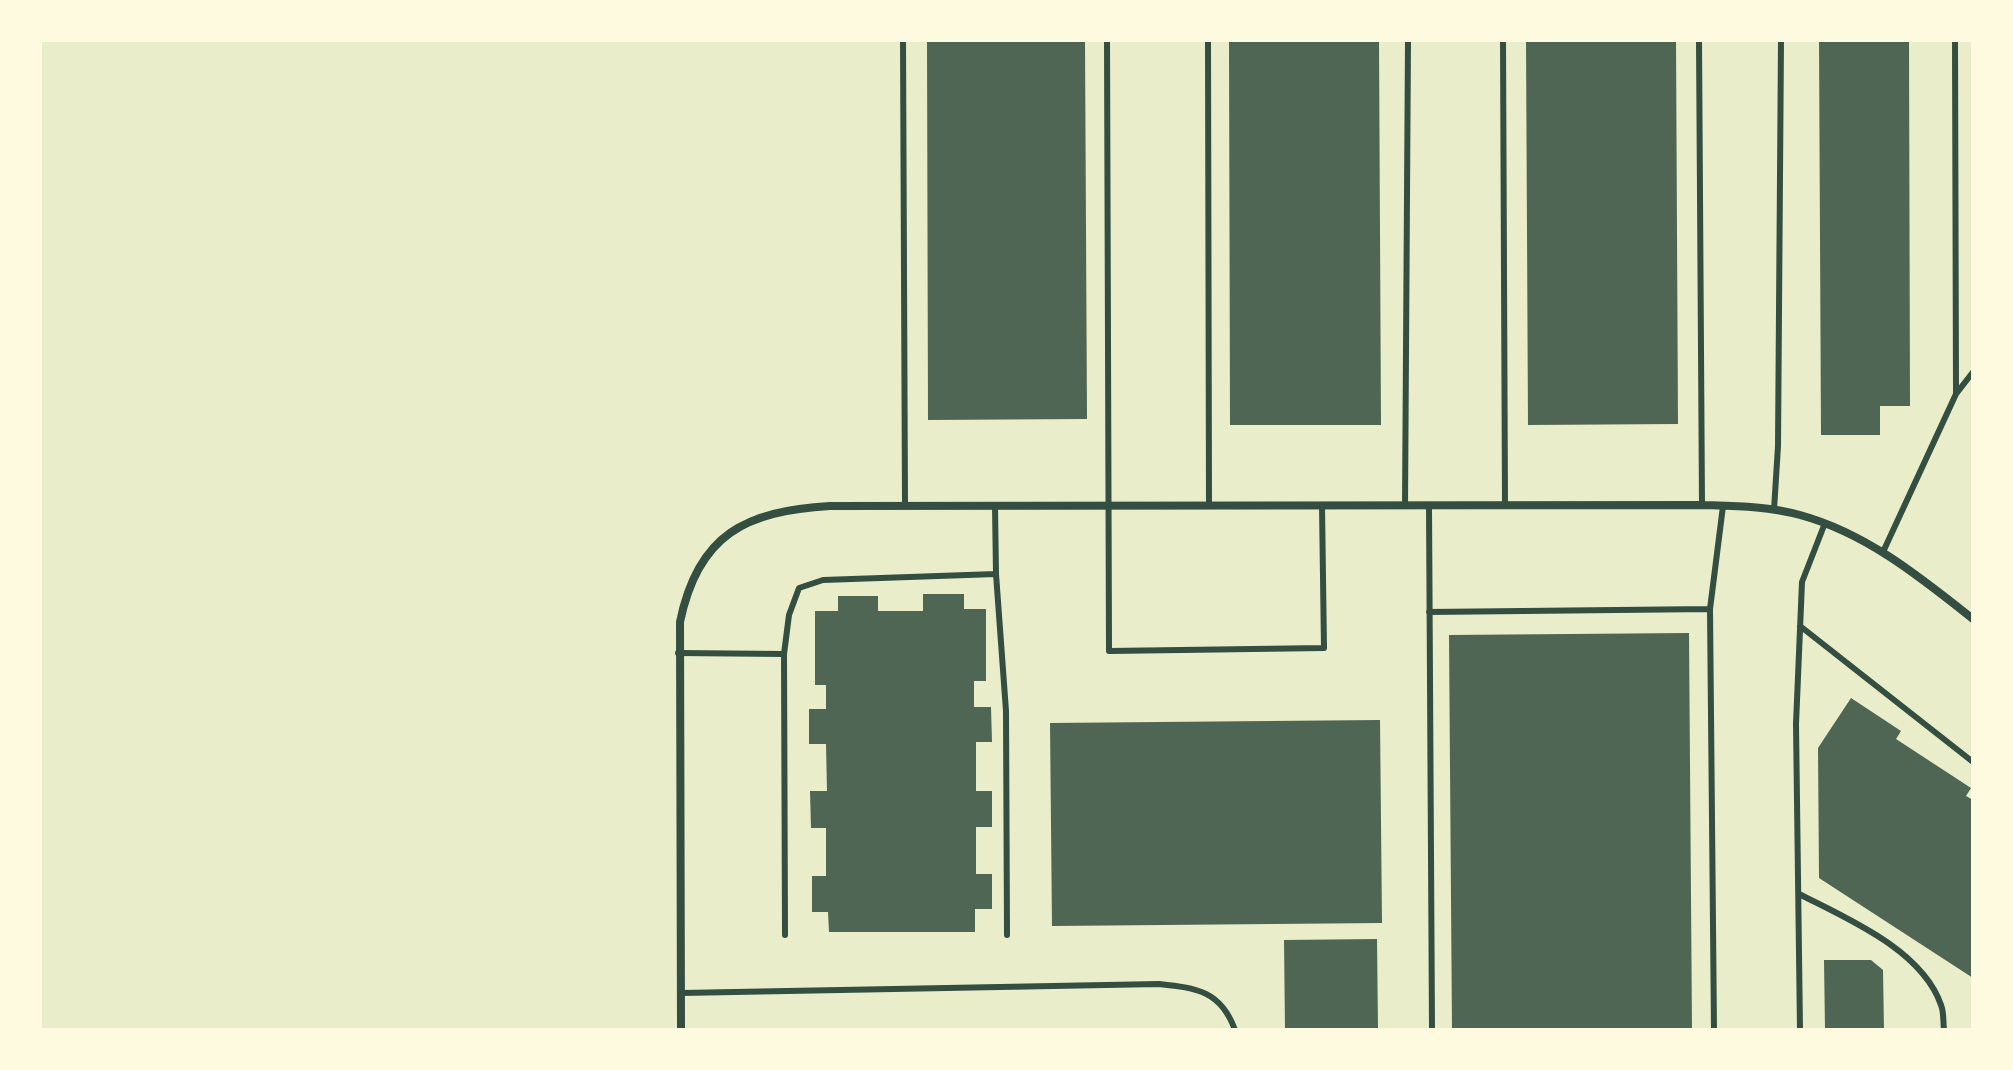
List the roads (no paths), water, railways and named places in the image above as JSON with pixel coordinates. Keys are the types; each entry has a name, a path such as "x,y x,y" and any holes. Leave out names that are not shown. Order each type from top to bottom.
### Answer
{"street":[{"path":"681,1030 680,622 685,593 702,559 717,543 740,527 767,514 819,507 1108,505 1702,505 1774,510 1825,523 1883,552 1973,619"}],"lane":[{"path":"903,40 905,506"},
{"path":"1107,40 1109,651 1324,648 1322,506"},
{"path":"1208,40 1209,506"},
{"path":"1405,506 1408,40"},
{"path":"1503,40 1505,506"},
{"path":"1699,40 1702,505"},
{"path":"1774,510 1778,446 1781,40"},
{"path":"1955,40 1956,394"},
{"path":"1883,552 1956,394 1973,372"},
{"path":"995,506 996,574 1006,711 1007,935"},
{"path":"1429,506 1432,1030"},
{"path":"1714,1030 1710,609 1723,506"},
{"path":"1800,1030 1796,724 1802,582 1825,523"},
{"path":"785,935 784,654 789,615 799,588 823,580 996,574"},
{"path":"1429,612 1710,609"},
{"path":"1800,626 1973,762"},
{"path":"678,653 784,654"},
{"path":"1799,894 1862,926 1910,960 1930,982 1942,1007 1944,1030"},
{"path":"681,993 1159,984 1186,987 1212,995 1226,1009 1235,1030"}]}
